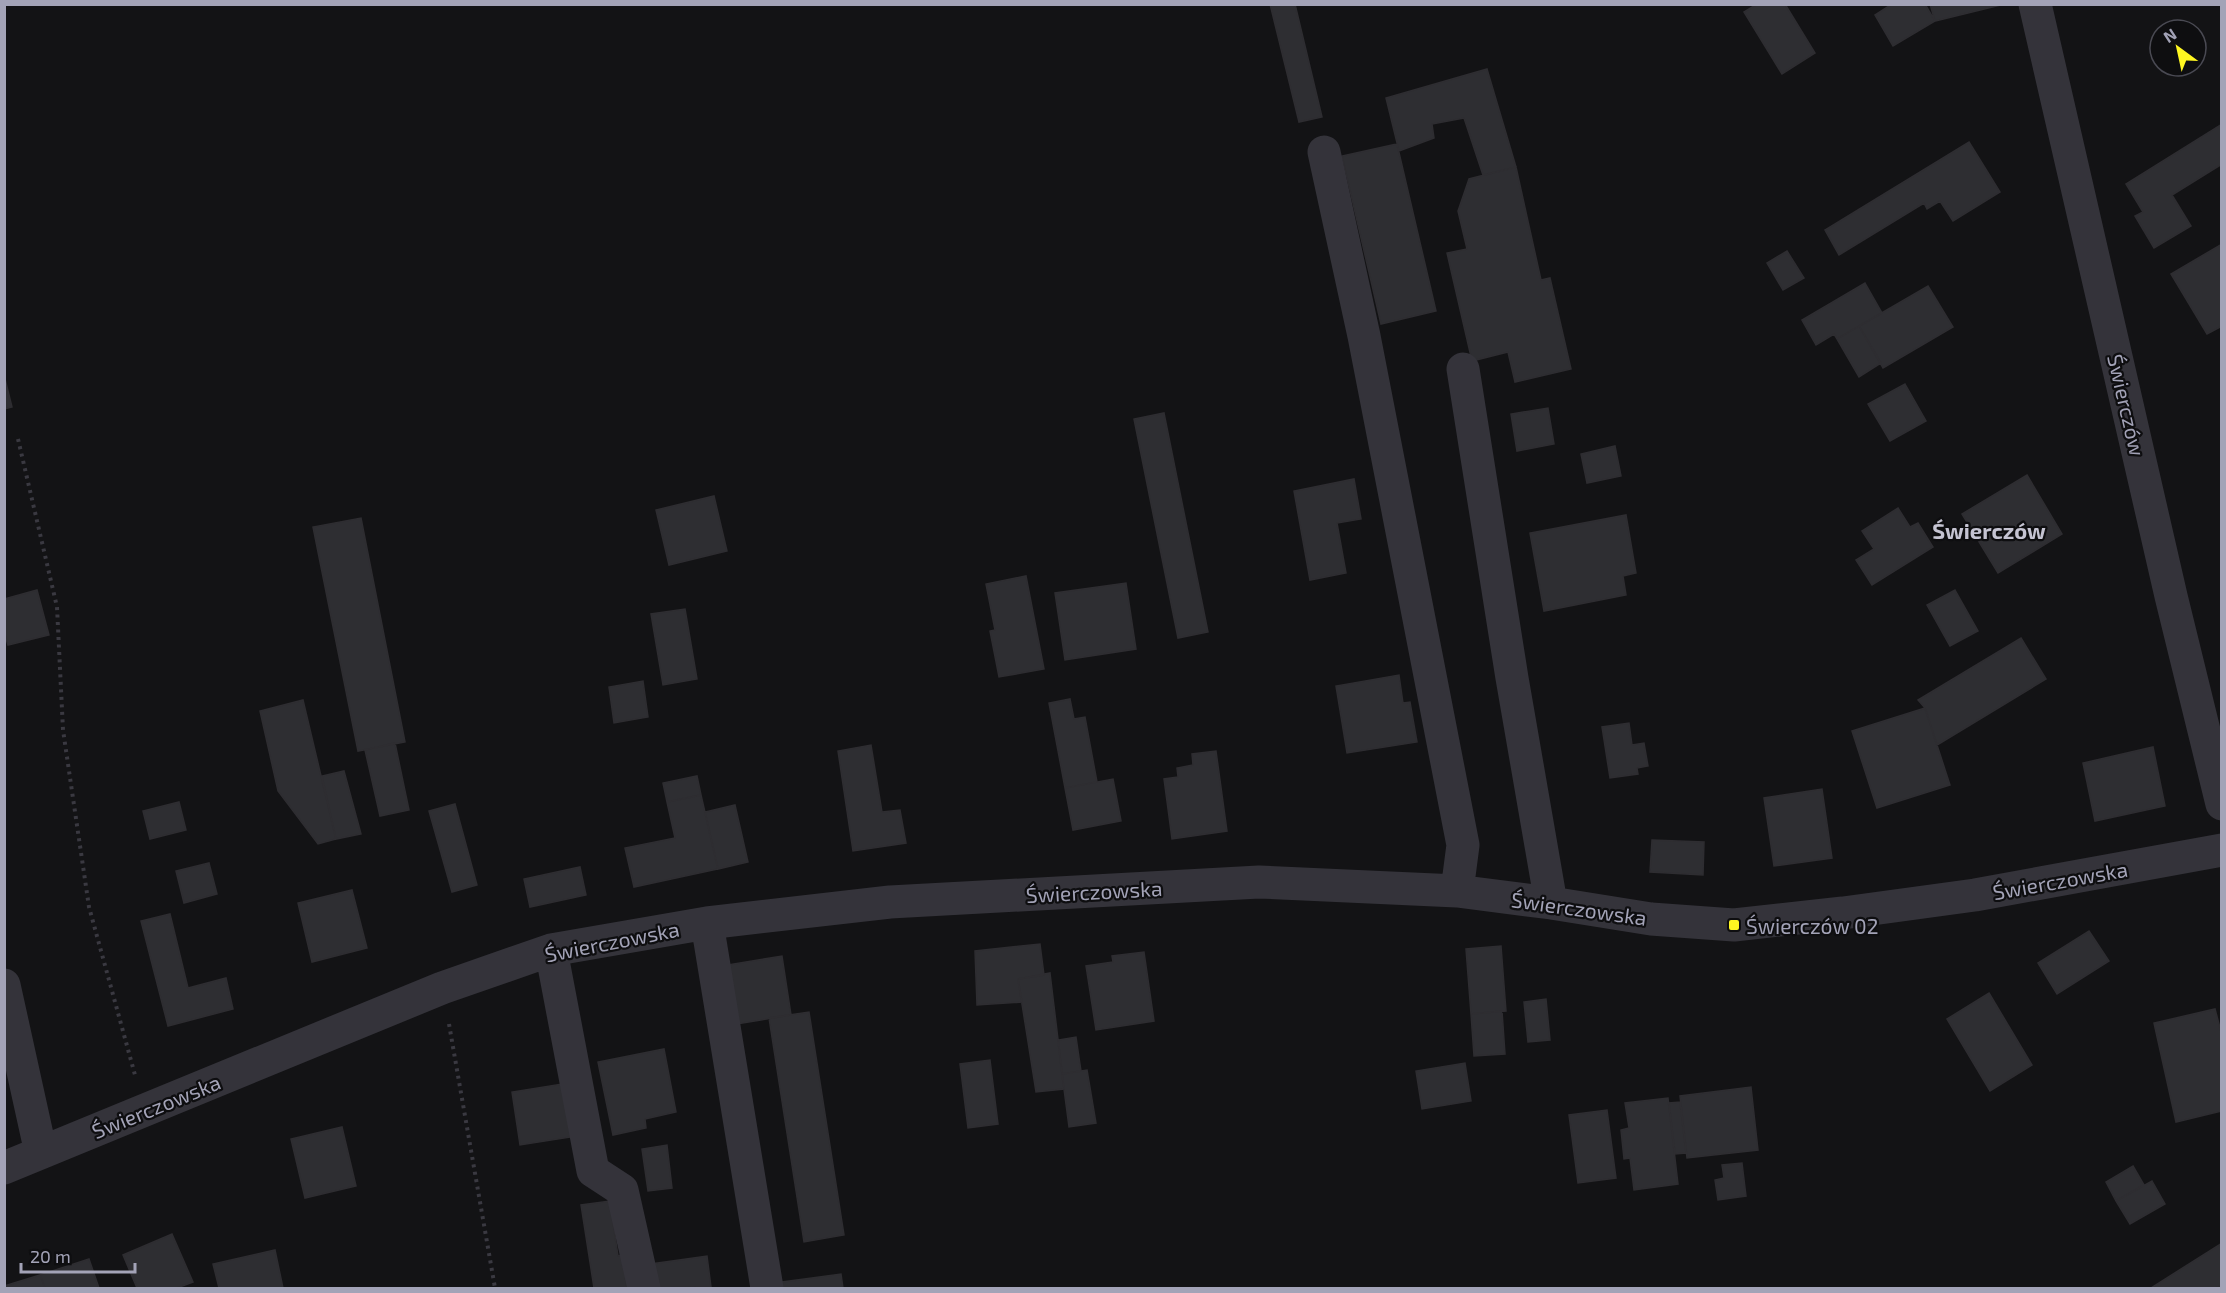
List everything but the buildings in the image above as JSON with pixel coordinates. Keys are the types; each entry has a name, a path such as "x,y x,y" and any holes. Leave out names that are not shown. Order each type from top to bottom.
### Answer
{"street":[{"name":"Świerczów","path":"2035,4 2160,549 2222,804"},
{"path":"1324,152 1364,336 1463,845 1457,891"},
{"path":"1463,369 1510,666 1551,903"},
{"name":"Świerczowska","path":"4,1168 442,988 551,950 707,923 890,902 1259,882 1457,891 1651,919 1734,925 1975,895 2222,850"},
{"path":"707,923 767,1288"},
{"path":"551,950 593,1171 622,1190 644,1288"},
{"path":"4,985 41,1153"}],"path":[{"path":"18,439 57,607 63,730 89,907 144,1110"},
{"path":"442,988 495,1288"}],"place":[{"name":"Świerczów 02","path":"1734,925"}],"district":[{"name":"Świerczów","path":"1989,530"}]}
